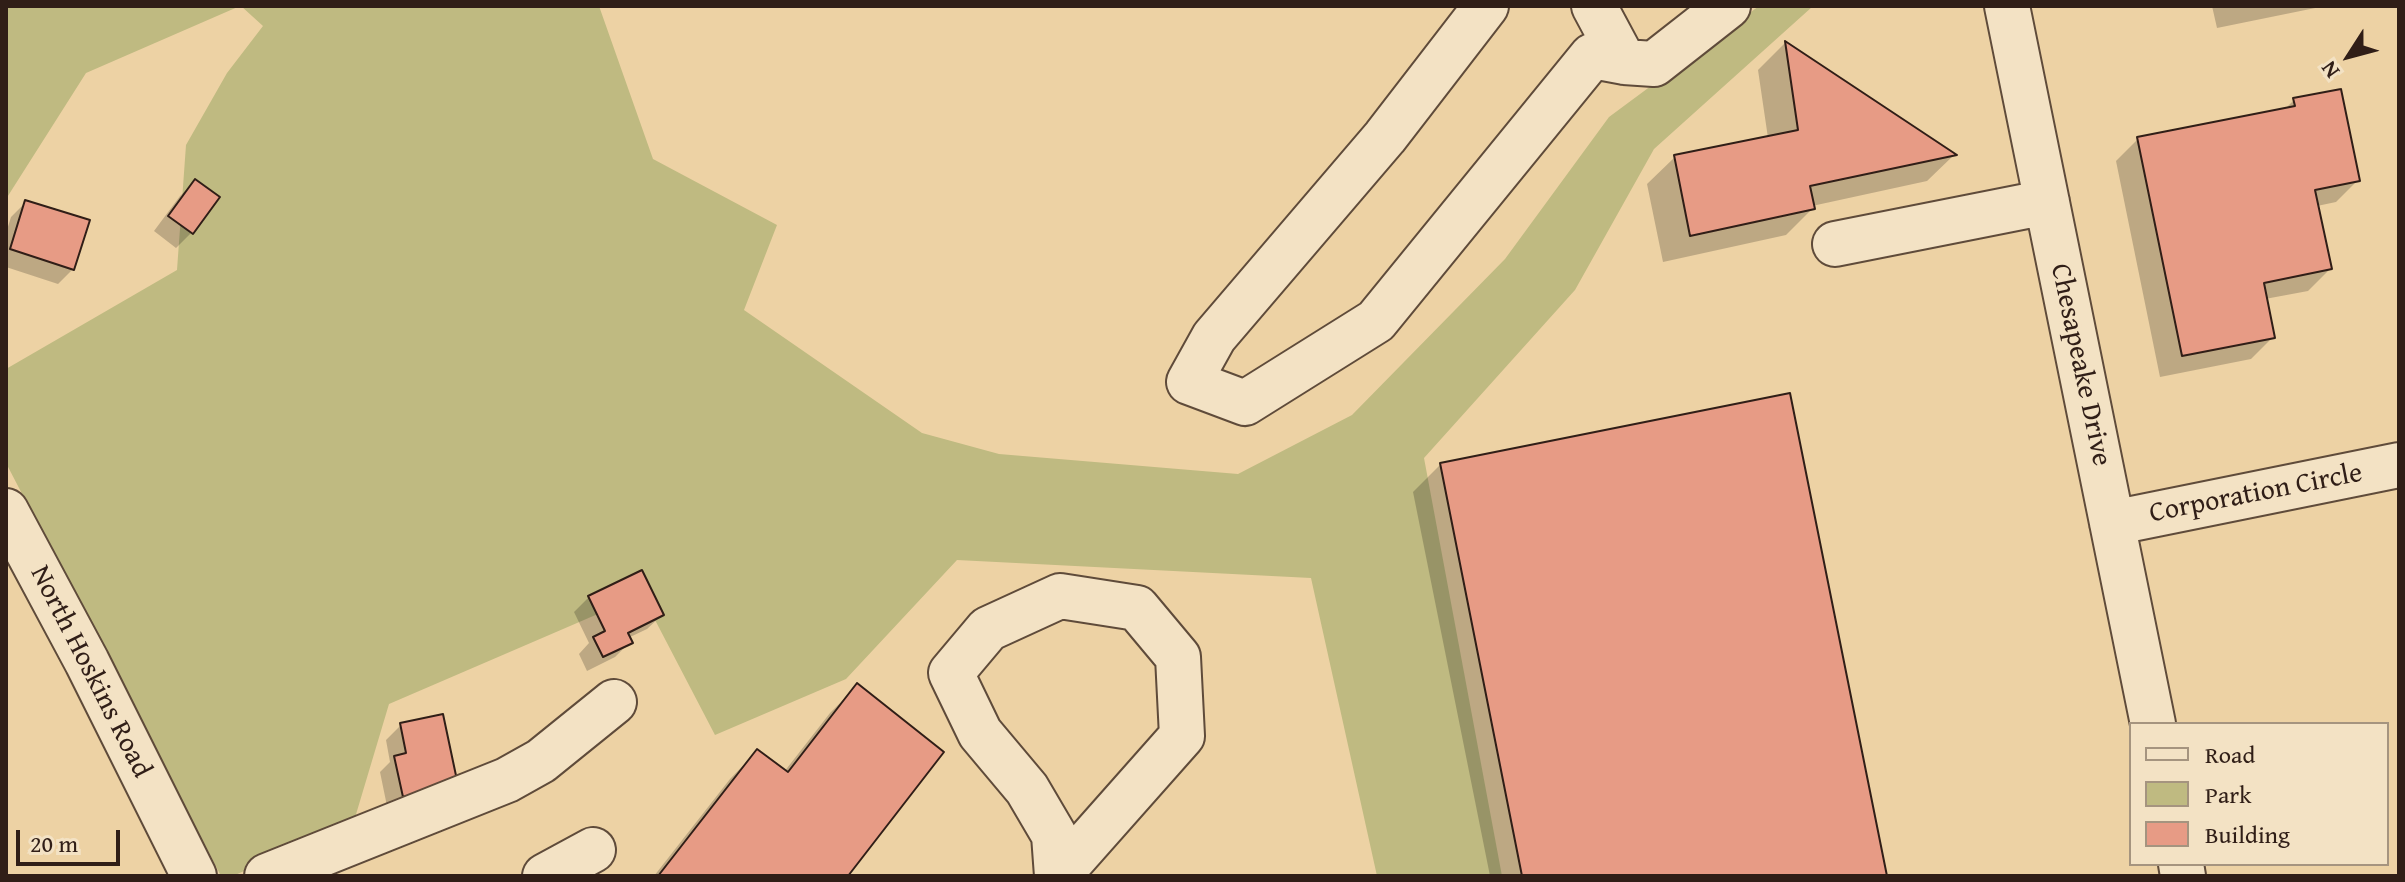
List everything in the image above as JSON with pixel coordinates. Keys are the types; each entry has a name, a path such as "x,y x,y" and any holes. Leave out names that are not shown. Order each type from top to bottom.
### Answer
{"street":[{"path":"1486,6 1385,137 1214,337 1189,382 1245,403 1376,321 1592,56 1654,64 1728,6"},
{"path":"1594,6 1624,62"},
{"name":"Chesapeake Drive","path":"2007,6 2153,722"},
{"path":"1835,244 2047,202"},
{"name":"Corporation Circle","path":"2112,523 2399,465"},
{"name":"North Hoskins Road","path":"6,511 87,662 187,874"},
{"path":"1060,596 1137,608 1178,657 1182,736 1057,876 1054,835 1027,789 980,733 951,673 988,629 1060,596"},
{"path":"267,876 507,780 541,761 614,702"},
{"path":"545,876 593,850"}],"green space":[{"path":"6,6 240,6 86,73 6,199"},
{"path":"241,6 599,6 653,159 777,225 744,310 922,433 999,454 1238,474 1352,415 1505,259 1609,117 1759,6 1812,7 1654,149 1575,290 1424,458 1502,876 1377,876 1311,578 957,560 846,679 715,735 642,595 389,704 354,821 233,876 221,876 6,463 6,369 177,270 186,145 227,73 263,26"}],"building":[{"path":"1785,41 1957,155 1810,186 1815,209 1690,236 1674,155 1798,130"},
{"path":"2341,89 2360,181 2315,190 2332,269 2264,283 2275,338 2182,356 2137,137 2295,106 2293,98"},
{"path":"195,179 220,197 193,234 168,216"},
{"path":"25,200 90,220 74,270 10,249"},
{"path":"1790,393 1887,876 1522,876 1440,463"},
{"path":"642,570 664,615 628,633 633,643 603,657 593,637 605,631 588,596"},
{"path":"857,683 944,752 848,876 658,876 757,749 788,772"},
{"path":"443,714 458,785 403,797 394,756 406,753 400,723"}]}
